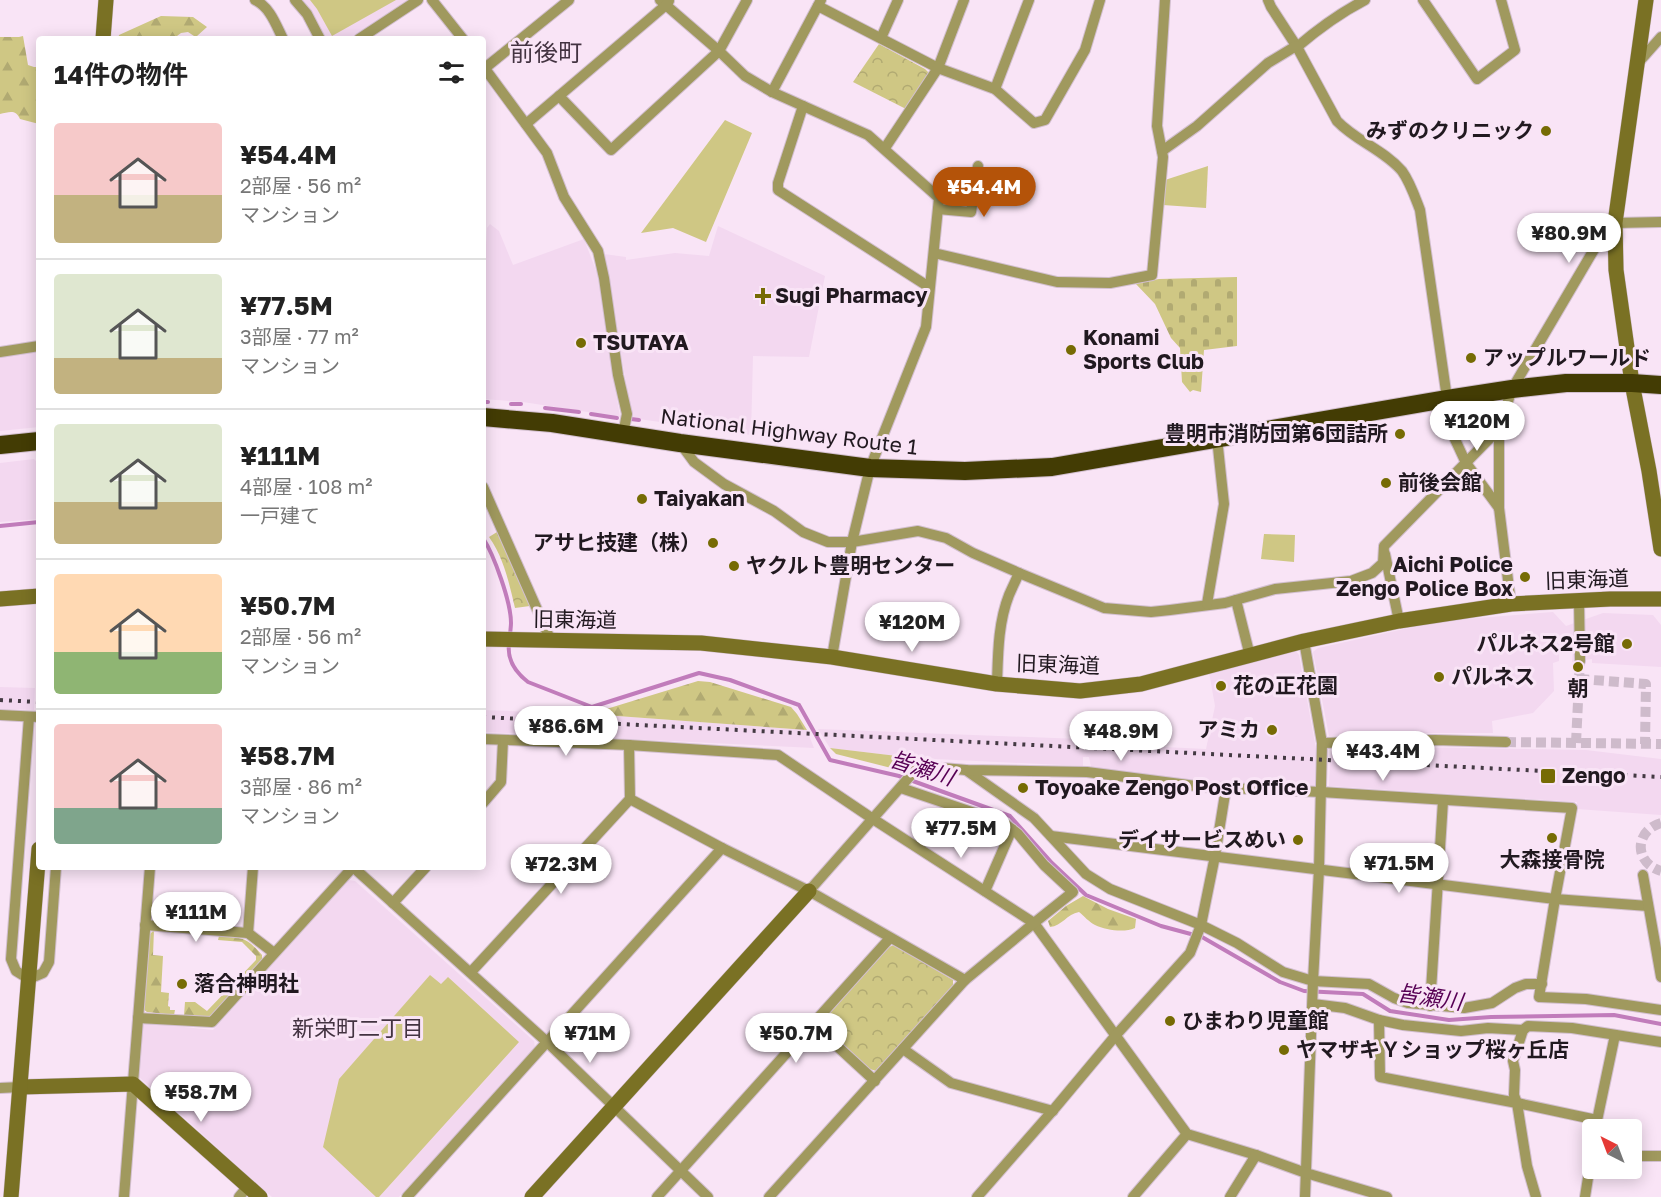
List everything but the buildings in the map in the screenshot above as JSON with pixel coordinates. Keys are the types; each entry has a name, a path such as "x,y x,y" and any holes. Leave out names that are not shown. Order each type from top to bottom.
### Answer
{"highway":[{"name":"National Highway Route 1","path":"486,417 552,423 680,443 870,468 965,471 1052,467 1512,389 1566,383 1661,385"},
{"path":"0,445 36,441"}],"street":[{"path":"103,36 106,0"},
{"path":"255,0 271,15 282,36"},
{"path":"295,0 307,14 318,36"},
{"path":"364,36 418,0"},
{"path":"432,0 461,36"},
{"path":"486,65 569,0"},
{"path":"559,96 611,150 719,51 747,0"},
{"path":"881,38 898,0"},
{"path":"885,148 938,68 964,0"},
{"path":"995,89 1029,0"},
{"path":"772,92 819,3 938,68 995,89 1034,123 1045,120 1085,50 1100,0"},
{"path":"934,253 1057,282 1110,282 1152,275 1163,157 1157,126 1165,0"},
{"path":"1268,0 1338,121 1346,129 1384,154 1402,172 1414,194 1420,210 1452,433 1466,463 1499,508"},
{"path":"1162,151 1197,126 1268,63 1296,47 1340,14 1365,0"},
{"path":"1424,0 1477,79 1515,50 1501,0"},
{"path":"1646,0 1615,224 1616,270 1632,383 1661,549"},
{"path":"526,124 665,2 745,76 772,92 868,135 939,198 926,327 870,468 852,542 832,657"},
{"path":"1638,63 1661,37"},
{"path":"486,70 547,153 564,198 598,251 618,375 627,414 623,434"},
{"path":"803,106 778,183 778,190 929,286"},
{"path":"938,209 971,212 978,166"},
{"path":"1511,604 1499,508 1499,429 1512,389 1599,241 1615,224 1661,222"},
{"path":"0,352 36,346"},
{"path":"1399,621 1384,546 1499,429"},
{"path":"1207,604 1224,504 1217,438"},
{"path":"680,443 694,462 724,484 774,511 803,532 828,542 852,542 918,531 946,538 973,553 1104,608 1151,612 1236,600 1275,589 1351,581 1372,573 1383,563 1385,552"},
{"path":"486,494 551,641"},
{"path":"997,684 1002,621 1019,573"},
{"path":"0,599 36,596"},
{"name":"旧東海道","path":"489,639 701,643 832,657 997,684 1080,691 1141,684 1304,641 1399,621 1511,604 1661,599"},
{"path":"1236,600 1250,656"},
{"path":"1579,600 1580,661"},
{"path":"1304,641 1322,743 1305,1197"},
{"path":"0,715 34,717 11,959 16,971 28,979"},
{"path":"486,739 629,745 778,755 1034,923 1187,1134 1387,1197"},
{"path":"486,799 501,782 503,740"},
{"path":"1322,743 1435,740 1506,742"},
{"path":"471,972 630,799 629,745"},
{"path":"532,1197 919,766 966,770 1087,772 1204,788 1321,792 1572,808 1539,997 1586,999 1661,1010"},
{"path":"966,770 1034,818 1086,874 1110,889 1201,925 1237,943 1283,972 1313,981 1369,984 1408,1003 1464,1008 1492,1003 1515,988 1526,984 1542,984"},
{"path":"770,1197 965,980 1074,892 1044,865 1004,823 901,787"},
{"path":"982,1196 1116,1035 1190,953 1201,925 1226,788"},
{"path":"630,799 809,891 965,980"},
{"path":"1430,1006 1443,801"},
{"path":"985,891 1012,829"},
{"path":"1051,836 1555,899 1648,906"},
{"path":"407,1197 722,848"},
{"path":"11,1197 37,870"},
{"path":"28,979 43,973 49,963 57,870"},
{"path":"124,1197 150,870"},
{"path":"248,933 253,870"},
{"path":"138,1018 212,1022 350,870"},
{"path":"356,870 547,1042 708,1197"},
{"path":"393,903 423,870"},
{"path":"1643,875 1661,977"},
{"path":"145,925 248,933 274,953"},
{"path":"657,1197 890,938"},
{"path":"1313,1004 1345,1008 1379,1020 1403,1025 1461,1031 1488,1028 1523,1030"},
{"path":"1379,1020 1380,1077 1517,1103 1582,1121"},
{"path":"813,1024 875,1081"},
{"path":"1536,1197 1527,1166 1514,1095 1513,1061 1523,1030 1528,1026 1572,1028 1661,1042"},
{"path":"1597,1119 1615,1035"},
{"path":"903,1049 951,1083 1053,1111"},
{"path":"0,1088 133,1084 244,1192 261,1197"},
{"path":"1133,1197 1187,1134"},
{"path":"1230,1197 1256,1155"},
{"path":"1642,1156 1661,1156"},
{"path":"1585,1197 1588,1179"}],"shaded area":[{"path":"301,0 412,0 356,36 323,36"},
{"path":"490,224 499,231 513,265 584,239 597,273 620,417 523,402 486,399 487,228"},
{"path":"718,226 825,276 809,357 753,356 751,435 632,418 604,254 626,257 626,260 675,253 709,256"},
{"path":"36,349 36,427 0,431 0,355"},
{"path":"34,459 36,461 36,519 0,522 0,463"},
{"name":"パルネス","path":"1553,612 1566,626 1603,613 1653,615 1661,625 1661,667 1592,663 1592,659 1572,662 1574,637 1564,637 1559,649 1559,661 1553,663 1554,691 1533,713 1492,721 1493,733 1329,736 1313,652 1318,648 1452,620"},
{"path":"1295,650 1299,655 1316,749 1313,788 1190,782 1091,767 1089,757 1083,757 1083,766 914,758 830,748 818,729 1080,739 1081,743 1206,749 1215,706 1209,672"},
{"path":"0,687 35,688 34,710 0,709"},
{"path":"486,710 590,714 807,730 814,748 486,732"},
{"path":"1410,747 1586,750 1661,759 1661,815 1577,809 1577,802 1329,786 1331,750"},
{"path":"349,880 355,881 534,1041 535,1047 399,1197 272,1197 139,1077 142,1026 146,1023 213,1030"}],"green space":[{"path":"310,0 396,0 332,36"},
{"path":"161,16 193,17 207,27 197,36 188,32 177,36 119,35"},
{"path":"23,36 28,65 36,67 36,123 20,119 14,112 0,114 0,37"},
{"path":"879,44 929,73 906,109 853,82"},
{"path":"725,120 752,133 706,242 673,228 641,233"},
{"path":"1208,166 1206,208 1163,205 1165,180"},
{"path":"1237,277 1237,346 1204,350 1201,392 1193,390 1190,392 1182,382 1180,348 1171,338 1155,304 1135,283 1159,279"},
{"path":"497,532 530,606 515,608 502,562 489,537"},
{"path":"1264,534 1295,535 1294,562 1261,559"},
{"path":"698,681 710,682 791,707 807,730 590,714"},
{"path":"830,748 914,758 903,771 836,754"},
{"path":"1083,896 1108,909 1136,919 1135,928 1120,931 1104,928 1093,924 1079,912 1058,925 1050,927 1048,921"},
{"path":"154,930 153,955 163,956 161,992 169,993 168,1006 170,1010 175,1010 174,1015 147,1012 143,1009 150,934"},
{"path":"219,936 247,941 262,955 262,960 209,1018 184,1015 185,1002 195,1002 207,1011 256,960 256,956 242,942 218,940"},
{"path":"894,945 953,980 953,987 876,1071 870,1069 822,1026 823,1019 881,955"},
{"path":"430,975 441,984 448,977 519,1042 379,1197 376,1197 323,1147 339,1079"}],"waterway":[{"path":"511,404 521,404"},
{"path":"545,408 579,412"},
{"path":"591,414 617,418"},
{"path":"631,419 639,420"},
{"name":"皆瀬川","path":"0,526 36,522"},
{"name":"皆瀬川","path":"486,544 505,591 511,623 510,637"},
{"name":"皆瀬川","path":"509,644 509,655 513,665 528,682 592,707 699,673 730,680 799,705 830,760 899,776 1010,816 1052,863 1086,895 1161,926 1202,937 1280,982 1304,991 1363,994 1390,1011 1449,1020 1614,1015 1661,1024"}],"tunnel":[{"path":"1576,743 1580,661"},
{"path":"1579,679 1646,684 1645,744"},
{"path":"1506,742 1661,744"},
{"path":"1661,823 1646,833 1641,847 1646,861 1661,871"}],"railway":[{"path":"0,700 36,702"},
{"path":"486,717 1661,777"}],"place":[{"name":"みずのクリニック","path":"1546,131"},
{"name":"Sugi Pharmacy","path":"763,296"},
{"name":"TSUTAYA","path":"581,343"},
{"name":"Konami Sports Club","path":"1071,350"},
{"name":"アップルワールド","path":"1471,358"},
{"name":"豊明市消防団第6団詰所","path":"1400,434"},
{"name":"前後会館","path":"1386,483"},
{"name":"Taiyakan","path":"642,499"},
{"name":"アサヒ技建（株）","path":"713,543"},
{"name":"ヤクルト豊明センター","path":"734,566"},
{"name":"Aichi Police Zengo Police Box","path":"1525,577"},
{"name":"パルネス2号館","path":"1627,644"},
{"name":"朝","path":"1578,667"},
{"name":"パルネス","path":"1439,677"},
{"name":"花の正花園","path":"1221,686"},
{"name":"アミカ","path":"1272,730"},
{"name":"Zengo","path":"1548,776"},
{"name":"Toyoake Zengo Post Office","path":"1023,788"},
{"name":"大森接骨院","path":"1552,838"},
{"name":"デイサービスめい","path":"1298,840"},
{"name":"落合神明社","path":"182,984"},
{"name":"ひまわり児童館","path":"1170,1021"},
{"name":"ヤマザキＹショップ桜ヶ丘店","path":"1284,1050"}],"district":[{"name":"前後町","path":"546,53"},
{"name":"新栄町二丁目","path":"358,1028"}]}
